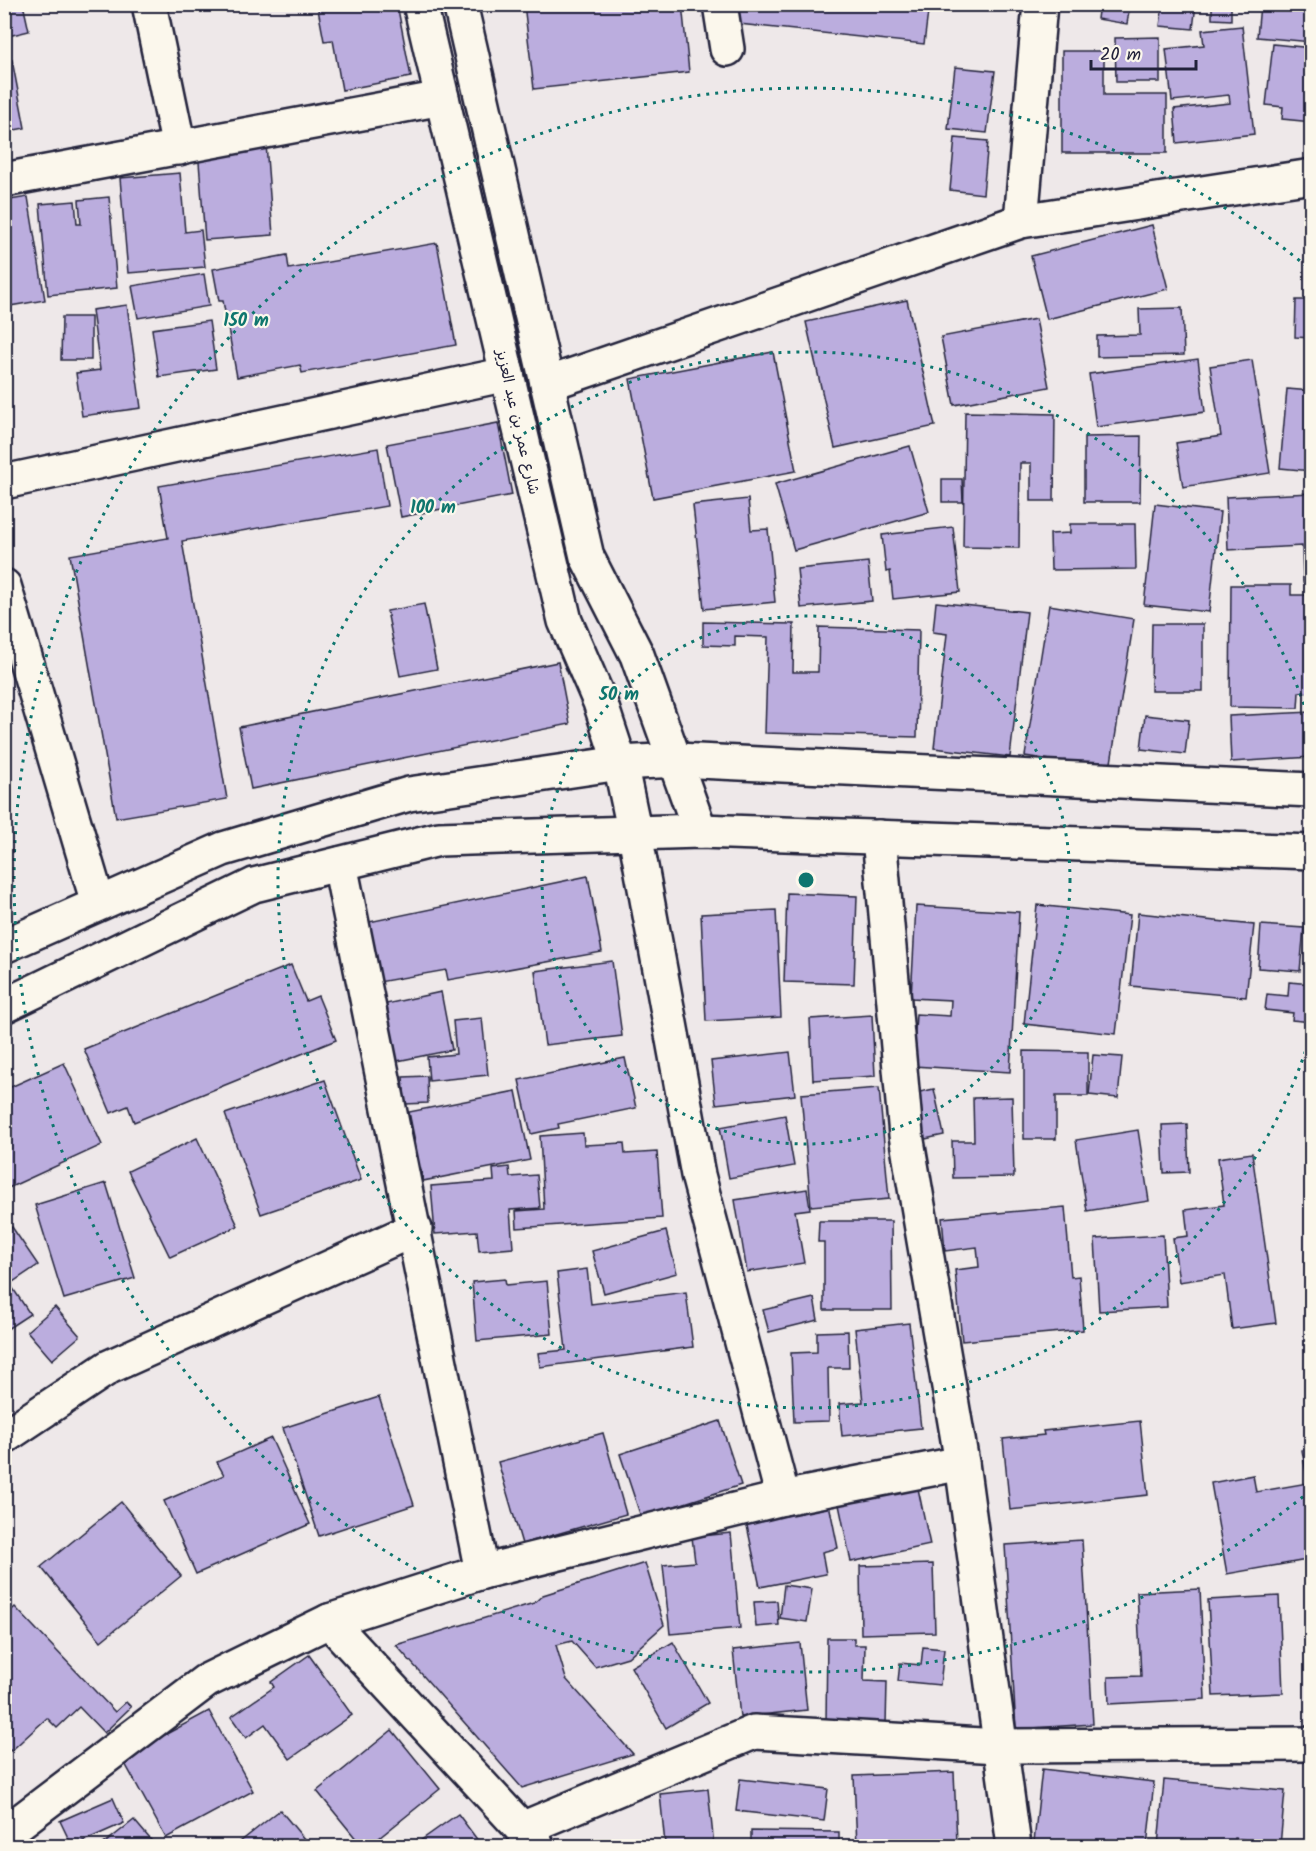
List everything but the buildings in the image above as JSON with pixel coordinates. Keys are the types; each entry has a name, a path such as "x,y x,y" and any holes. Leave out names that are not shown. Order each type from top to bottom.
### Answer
{"street":[{"path":"149,4 179,148"},
{"name":"شارع عمر بن عبد العزيز","path":"420,4 565,621 600,702 620,763 698,1175 783,1498"},
{"path":"460,4 587,557 637,655 677,760 700,831"},
{"path":"720,4 727,49"},
{"path":"1021,221 1040,4"},
{"path":"4,180 442,98"},
{"path":"547,384 1021,221 1311,176"},
{"path":"4,482 507,374"},
{"path":"4,586 98,903"},
{"path":"4,945 223,849 409,794 620,763 677,760 1311,790"},
{"path":"4,1006 254,885 439,839 700,831 1311,852"},
{"path":"879,837 906,1135 962,1463 1014,1846"},
{"path":"340,864 482,1572"},
{"path":"4,1437 109,1367 415,1229"},
{"path":"4,1834 206,1681 329,1621 482,1572 783,1498 962,1463"},
{"path":"329,1621 531,1837 754,1732 999,1746 1311,1744"}]}
